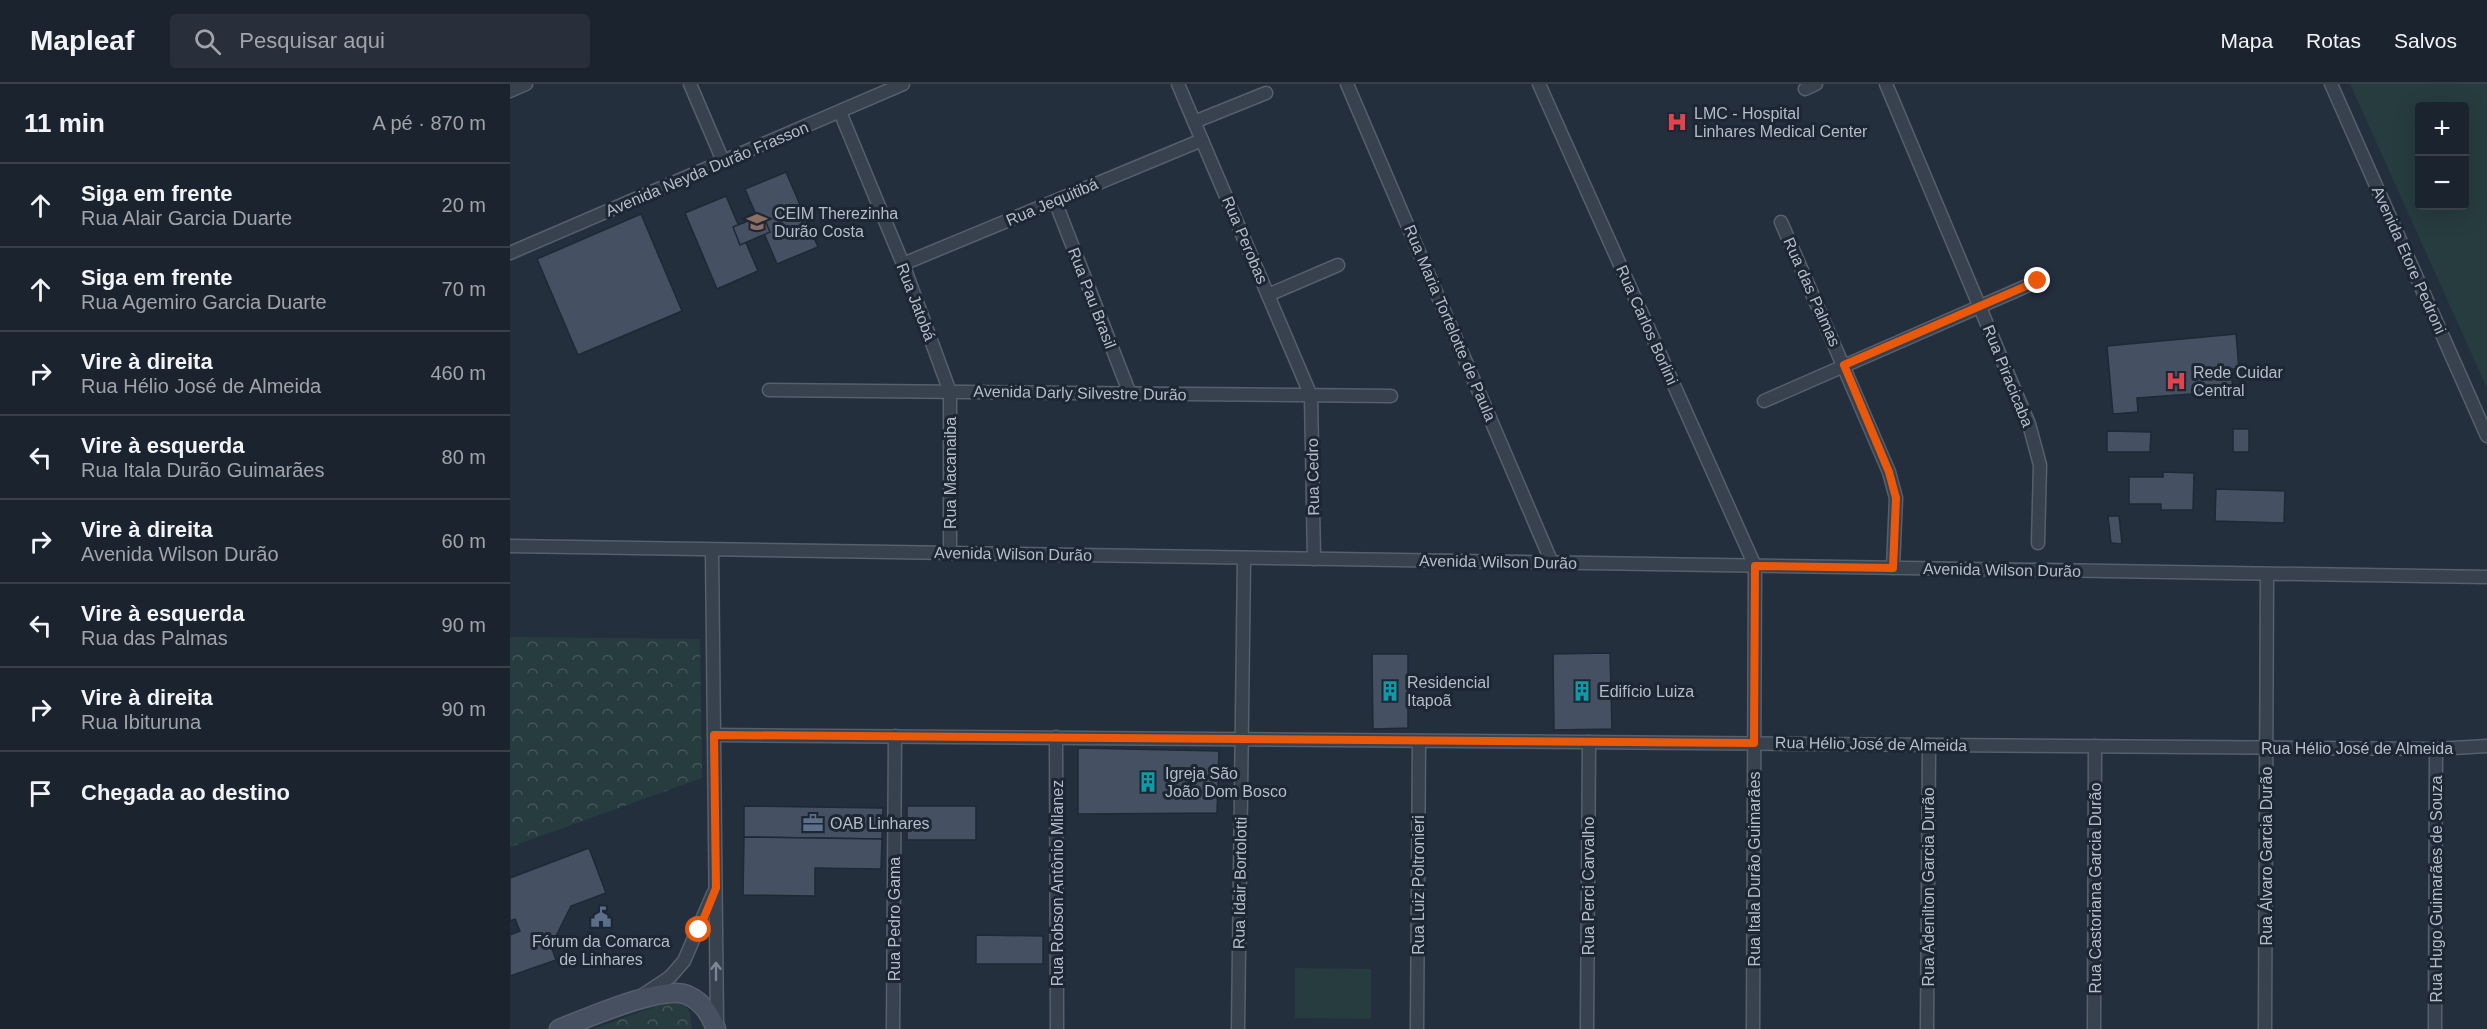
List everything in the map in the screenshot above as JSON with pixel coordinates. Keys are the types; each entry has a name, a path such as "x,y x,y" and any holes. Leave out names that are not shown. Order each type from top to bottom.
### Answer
{"main road":[{"path":"558,1029 666,992 687,995 709,1011 716,1029"}],"street":[{"path":"510,91 525,84"},
{"path":"690,84 723,161"},
{"name":"Avenida Neyda Durão Frasson","path":"510,253 903,84"},
{"name":"Rua Perobas","path":"1178,84 1311,396"},
{"name":"Rua Maria Tortelotte de Paula","path":"1347,84 1552,563"},
{"name":"Rua Carlos Borlini","path":"1539,84 1755,566"},
{"name":"Rua Piracicaba","path":"1886,84 2029,424 2040,465 2038,543"},
{"name":"Avenida Etore Pedroni","path":"2331,84 2487,436"},
{"path":"1194,122 1266,93"},
{"name":"Rua Jatobá","path":"840,112 903,264 950,392"},
{"name":"Rua Jequitibá","path":"903,264 1202,140"},
{"name":"Rua Pau Brasil","path":"1055,201 1130,394"},
{"name":"Rua das Palmas","path":"1781,222 1889,472 1896,498 1893,568"},
{"path":"1268,295 1338,265"},
{"path":"1764,401 2038,281"},
{"name":"Avenida Darly Silvestre Durão","path":"769,390 1391,396"},
{"name":"Rua Macanaiba","path":"950,392 950,553"},
{"name":"Rua Cedro","path":"1311,396 1314,559"},
{"name":"Avenida Wilson Durão","path":"510,546 2487,577"},
{"path":"712,550 716,1029"},
{"name":"Rua Idair Bortolotti","path":"1238,1029 1244,558"},
{"name":"Rua Itala Durão Guimarães","path":"1753,1029 1755,566"},
{"name":"Rua Álvaro Garcia Durão","path":"2265,1029 2267,574"},
{"name":"Rua Hélio José de Almeida","path":"714,735 2266,748 2436,749 2487,746"},
{"name":"Rua Pedro Gama","path":"893,1029 895,736"},
{"name":"Rua Robson Antônio Milanez","path":"1056,738 1058,1029"},
{"name":"Rua Luiz Poltronieri","path":"1418,1029 1419,741"},
{"name":"Rua Perci Carvalho","path":"1587,1029 1589,742"},
{"name":"Rua Adenilton Garcia Durão","path":"1927,1029 1929,745"},
{"name":"Rua Castoriana Garcia Durão","path":"2094,1029 2095,746"},
{"name":"Rua Hugo Guimarães de Souza","path":"2436,749 2436,1029"},
{"path":"631,1003 670,977 684,961 716,888"}],"green space":[{"path":"2350,84 2487,84 2487,388"},
{"path":"510,637 700,639 702,778 510,847"},
{"path":"1295,968 1371,969 1371,1019 1295,1018"},
{"path":"671,1001 684,1003 690,1013 692,1029 593,1029"}],"building":[{"path":"786,172 818,247 777,264 745,189"},
{"path":"726,196 758,271 717,289 685,213"},
{"path":"641,214 682,311 578,355 537,259"},
{"path":"763,215 770,232 740,245 733,227"},
{"path":"2236,334 2239,369 2231,369 2233,391 2137,398 2138,412 2113,414 2107,346"},
{"path":"2233,429 2249,429 2249,452 2233,452"},
{"path":"2107,431 2151,432 2150,452 2107,452"},
{"path":"2163,472 2194,473 2193,510 2161,510 2161,504 2129,504 2129,477 2163,477"},
{"path":"2216,489 2285,491 2284,523 2215,521"},
{"path":"2108,516 2119,516 2122,544 2111,543"},
{"name":"Edifício Luiza","path":"1610,653 1612,729 1554,730 1553,654"},
{"name":"Residencial Itapoã","path":"1372,654 1408,654 1408,728 1373,729"},
{"name":"Igreja São João Dom Bosco","path":"1078,748 1219,751 1217,813 1078,814"},
{"name":"OAB Linhares","path":"744,806 883,808 882,839 744,837"},
{"path":"907,806 976,806 976,840 907,840"},
{"path":"744,837 882,839 881,869 815,868 815,896 743,895"},
{"path":"589,848 606,893 571,906 551,946 556,960 510,976 510,935 520,931 515,919 510,921 510,878"},
{"path":"976,935 1043,936 1043,964 976,964"}],"place":[{"name":"LMC - Hospital Linhares Medical Center","path":"1677,122"},
{"name":"CEIM Therezinha Durão Costa","path":"757,222"},
{"name":"Rede Cuidar Central","path":"2176,381"},
{"name":"Residencial Itapoã","path":"1390,691"},
{"name":"Edifício Luiza","path":"1582,691"},
{"name":"Igreja São João Dom Bosco","path":"1148,782"},
{"name":"OAB Linhares","path":"813,823"},
{"name":"Fórum da Comarca de Linhares","path":"601,917"}],"route":[{"path":"699,930 716,888 714,735 1754,743 1755,566 1893,568 1896,498 1889,472 1844,365 2038,281"}]}
